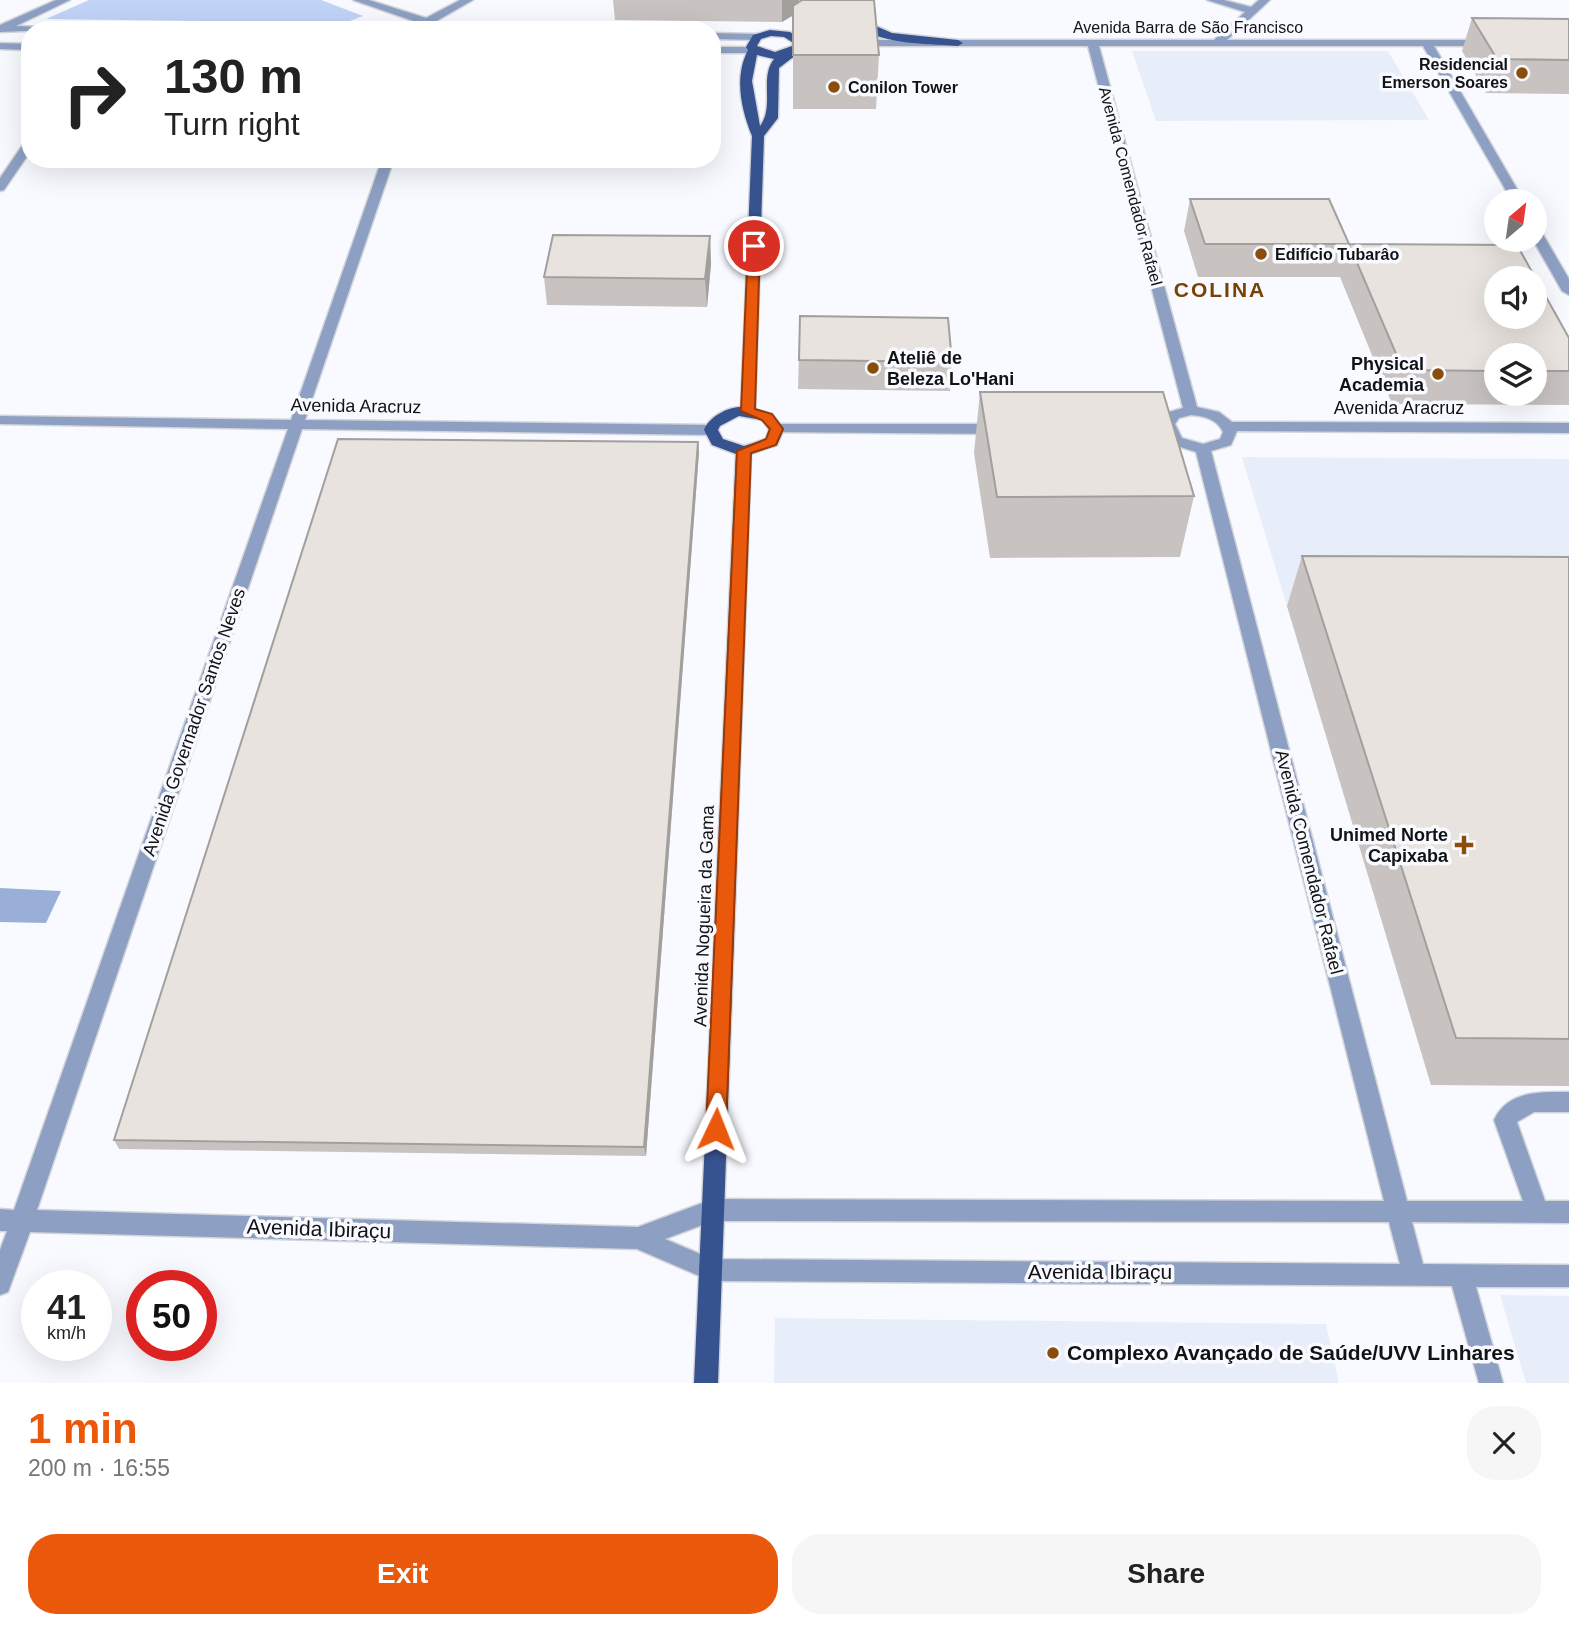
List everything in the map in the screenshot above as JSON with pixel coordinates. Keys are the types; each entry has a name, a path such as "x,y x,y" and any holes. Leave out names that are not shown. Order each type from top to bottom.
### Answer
{"main road":[{"path":"851,14 864,27 958,43"},
{"path":"783,30 797,40 798,47 795,50 774,55 754,50 751,43 757,37 783,30"},
{"path":"758,136 772,118 773,68 826,30"},
{"path":"748,411 758,136 749,116 748,60 754,50"},
{"path":"748,411 767,417 777,429 772,442 744,451 717,442 711,430 714,424 728,414 748,411"},
{"name":"Avenida Nogueira da Gama","path":"706,1383 744,451"}],"street":[{"path":"0,29 65,0"},
{"path":"359,0 415,21"},
{"path":"436,21 468,0"},
{"path":"1212,0 1253,11"},
{"path":"1217,43 1265,0"},
{"path":"0,29 21,29"},
{"path":"721,36 757,37"},
{"path":"807,43 820,43"},
{"name":"Avenida Barra de São Francisco","path":"848,43 1504,43"},
{"name":"Avenida Comendador Rafael","path":"1093,43 1191,411"},
{"path":"1427,43 1511,189"},
{"path":"0,46 21,47"},
{"path":"721,50 754,50"},
{"path":"0,187 21,156"},
{"name":"Avenida Governador Santos Neves","path":"0,1284 11,1220 297,424 385,168"},
{"path":"1547,252 1569,291"},
{"path":"1191,411 1208,413 1228,426 1230,437 1226,442 1203,449 1176,441 1161,430 1174,415 1191,411"},
{"name":"Avenida Aracruz","path":"0,420 711,430"},
{"name":"Avenida Aracruz","path":"1228,426 1569,428"},
{"path":"777,429 1014,429"},
{"name":"Avenida Comendador Rafael","path":"1203,449 1414,1274"},
{"path":"1538,1212 1504,1119 1513,1108 1525,1101 1569,1102"},
{"name":"Avenida Ibiraçu","path":"638,1238 713,1210 1569,1212"},
{"name":"Avenida Ibiraçu","path":"11,1220 638,1238 711,1270 1569,1276"},
{"path":"1461,1275 1491,1383"}],"shaded area":[{"path":"89,0 321,0 363,16 349,21 46,19"},
{"path":"1132,51 1388,51 1429,120 1156,121"},
{"name":"Unimed Norte Capixaba","path":"1242,457 1569,459 1569,1086 1431,1085"},
{"path":"0,888 61,891 46,923 0,922"},
{"path":"1500,1295 1569,1296 1569,1383 1526,1383"},
{"name":"Complexo Avançado de Saúde/UVV Linhares","path":"775,1318 1326,1324 1339,1383 774,1383"}],"building":[{"path":"802,0 874,0 879,55 793,55 793,6"},
{"path":"1472,18 1569,19 1569,60 1497,59"},
{"path":"1190,199 1329,199 1349,244 1205,244"},
{"path":"553,235 710,236 705,279 544,277"},
{"path":"1349,244 1484,245 1484,252 1521,252 1529,266 1484,266 1484,329 1547,329 1547,299 1569,338 1569,371 1547,371 1547,343 1484,343 1484,371 1403,370"},
{"path":"800,316 948,318 952,362 799,360"},
{"path":"980,392 1163,392 1194,496 997,497"},
{"path":"338,439 698,442 644,1147 114,1140"},
{"name":"Unimed Norte Capixaba","path":"1302,556 1569,557 1569,1039 1456,1038"}],"place":[{"name":"Residencial Emerson Soares","path":"1522,73"},
{"name":"Conilon Tower","path":"834,87"},
{"name":"Edifício Tubarâo","path":"1261,254"},
{"name":"Ateliê de Beleza Lo'Hani","path":"873,368"},
{"name":"Physical Academia","path":"1438,374"},
{"name":"Unimed Norte Capixaba","path":"1464,845"},
{"name":"Complexo Avançado de Saúde/UVV Linhares","path":"1053,1353"}],"district":[{"name":"COLINA","path":"1220,290"}],"route":[{"path":"716,1129 744,451 764,447 772,442 777,429 774,422 767,417 748,411 754,246"}]}
